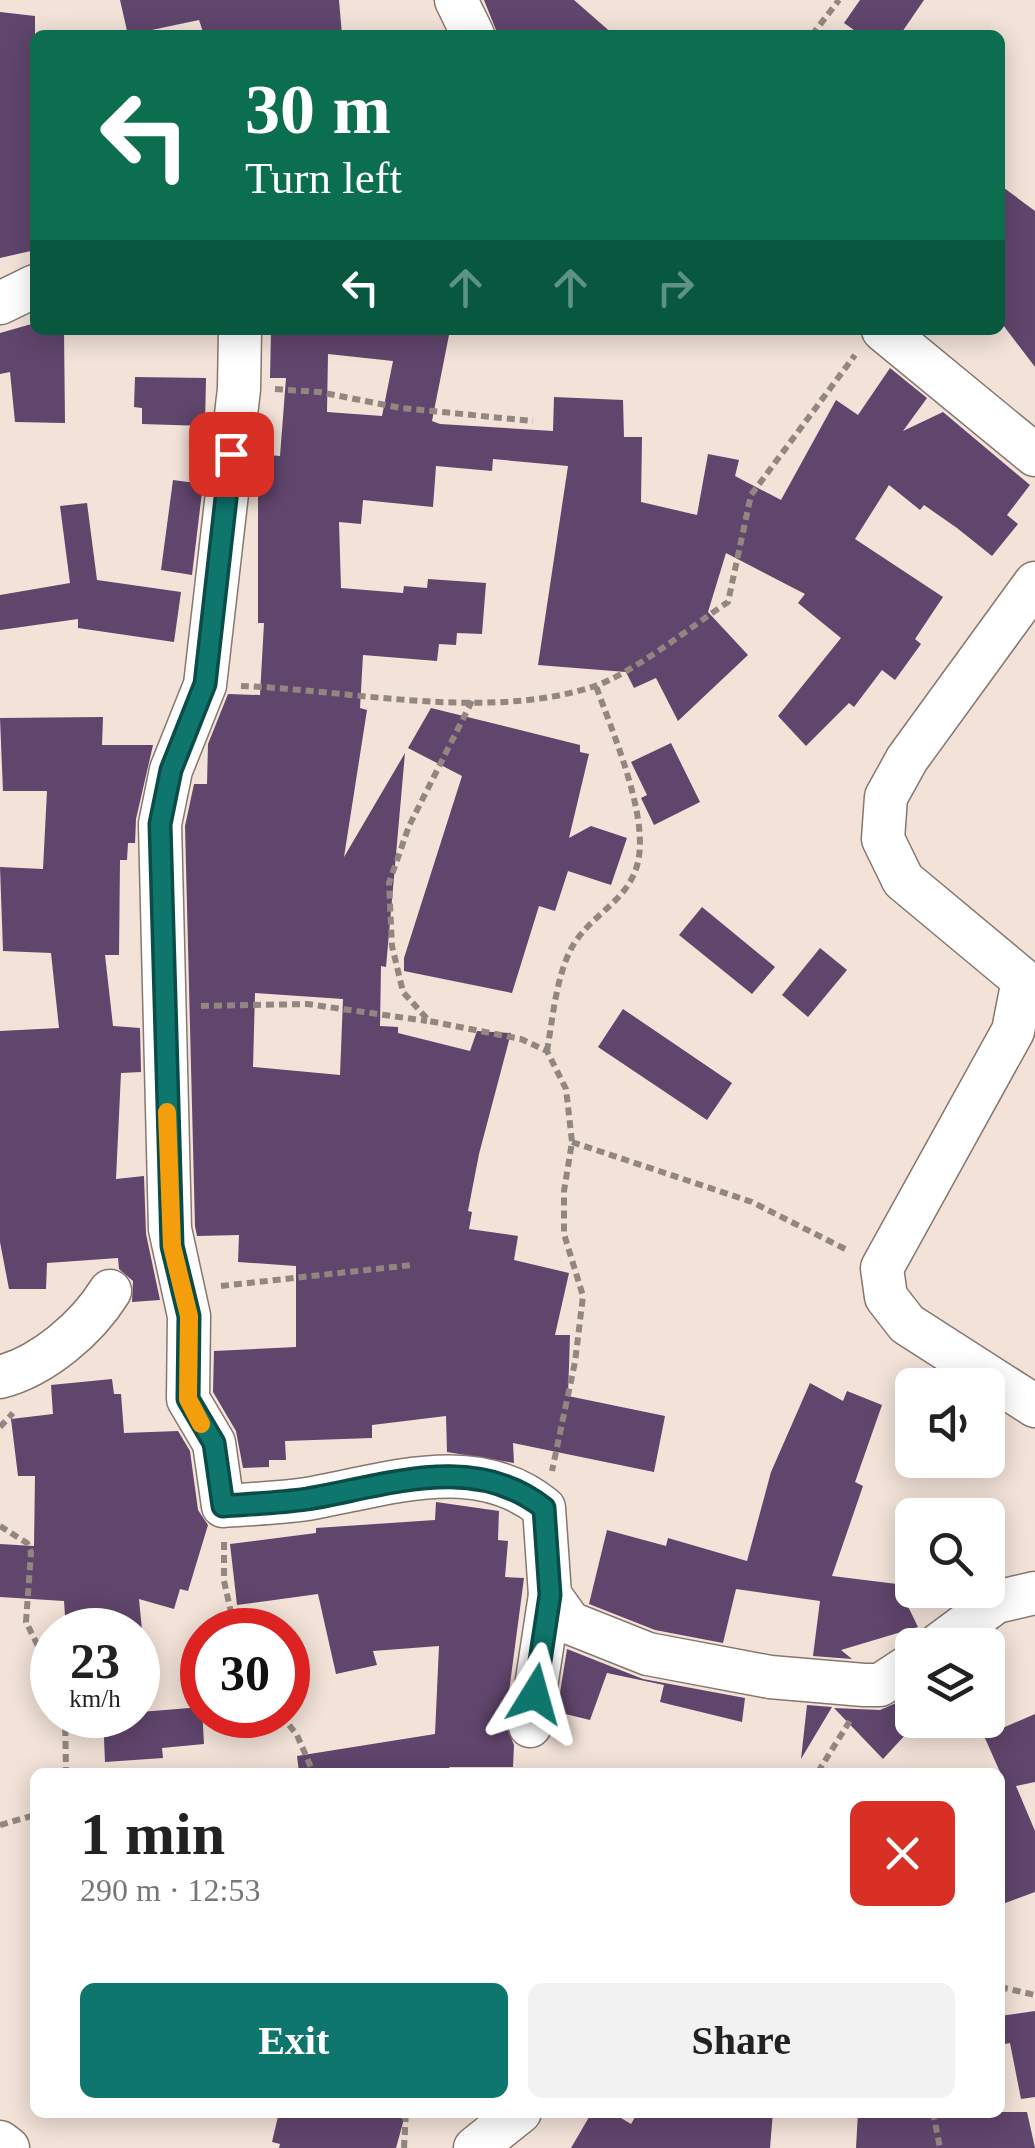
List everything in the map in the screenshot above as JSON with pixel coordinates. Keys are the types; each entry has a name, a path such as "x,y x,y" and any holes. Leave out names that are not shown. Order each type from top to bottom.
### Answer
{"street":[{"path":"456,0 471,30"},
{"path":"0,303 30,288"},
{"path":"240,335 239,389 205,684 171,770 162,809 170,1229 186,1297 188,1399 214,1443 223,1506 309,1498 409,1476 473,1479 516,1489 544,1508 550,1595 530,1726"},
{"path":"873,337 1035,455"},
{"path":"1035,583 907,759 886,797 883,840 903,880 1023,980 1013,1031 882,1268 886,1297 907,1324 1035,1406"},
{"path":"0,1378 24,1369 74,1333 98,1311 110,1291"},
{"path":"961,1628 996,1602 1035,1593"},
{"path":"550,1595 570,1624 648,1654 770,1677 864,1686 880,1685 895,1675"},
{"path":"475,2148 512,2118"},
{"path":"0,2142 8,2148"}],"path":[{"path":"816,30 839,0"},
{"path":"205,684 472,701 548,698 596,686 728,602 751,495 873,337"},
{"path":"239,389 319,392 400,408 532,421"},
{"path":"547,1051 570,949 586,926 626,893 639,856 631,788 596,686"},
{"path":"429,1021 403,992 392,946 389,882 410,826 472,701"},
{"path":"164,1007 307,1004 521,1039 547,1051 566,1089 572,1142 564,1190 564,1234 582,1296 575,1362 544,1508"},
{"path":"572,1142 752,1202 882,1268"},
{"path":"186,1297 236,1284 412,1265"},
{"path":"223,1506 224,1580 230,1608"},
{"path":"0,1526 26,1543 31,1552 26,1622 30,1630"},
{"path":"820,1768 851,1719 864,1686"},
{"path":"65,1738 66,1768"},
{"path":"297,1738 311,1768"},
{"path":"0,1825 30,1816"},
{"path":"1005,1987 1035,1995"},
{"path":"404,2148 406,2118"},
{"path":"933,2118 940,2148"}],"building":[{"path":"120,0 339,0 342,30 202,30 199,20 152,30 127,30"},
{"path":"484,0 574,0 608,30 496,30"},
{"path":"860,0 924,0 903,30 854,30 844,23"},
{"path":"0,12 35,16 35,30 30,30 30,251 0,258"},
{"path":"1005,189 1035,211 1035,367 1005,328"},
{"path":"30,324 30,335 64,335 65,423 15,422 10,372 0,374 0,333"},
{"path":"271,335 449,335 432,421 553,431 554,397 623,400 624,437 642,437 641,502 697,515 708,454 739,460 735,476 781,500 836,400 858,415 890,368 927,398 903,431 943,412 1030,485 1007,515 1018,524 992,556 924,505 920,510 889,485 855,539 943,597 915,639 921,644 895,680 882,670 854,707 849,703 806,746 778,716 841,638 798,603 805,594 726,553 708,612 748,655 678,721 656,678 634,688 626,672 538,665 568,466 493,459 492,471 436,466 433,507 363,500 361,524 339,522 341,588 403,593 404,586 427,588 428,579 486,583 482,634 457,633 456,645 439,644 437,661 363,655 360,708 367,710 344,857 405,753 386,967 381,966 380,1026 398,1027 398,1033 470,1051 477,1031 511,1033 479,1154 468,1211 472,1212 469,1229 518,1236 514,1260 569,1273 555,1335 570,1335 568,1396 665,1416 654,1472 513,1443 514,1463 447,1452 446,1416 372,1425 372,1438 285,1441 286,1460 269,1460 269,1467 243,1468 236,1431 213,1392 214,1351 296,1347 296,1266 238,1262 239,1235 197,1236 185,826 194,784 207,784 208,744 228,694 260,695 264,623 258,623 258,454 280,456 286,378 270,378","holes":["328,354 393,361 382,416 327,412","255,993 343,999 340,1075 253,1067"]},
{"path":"135,377 206,378 205,426 142,424 142,408 134,407"},
{"path":"173,480 203,484 192,575 161,570"},
{"path":"87,503 97,580 181,592 174,642 78,628 78,619 0,630 0,595 70,583 60,506"},
{"path":"431,708 580,745 580,752 589,754 569,838 591,826 627,838 611,885 568,871 555,911 539,906 512,993 404,971 404,958 462,776 408,748"},
{"path":"103,717 102,745 153,745 136,819 135,843 128,843 127,860 120,860 119,955 105,955 113,1026 140,1028 141,1072 121,1073 116,1179 144,1176 146,1234 160,1300 132,1302 133,1281 119,1269 118,1258 47,1263 46,1289 9,1289 0,1242 0,1031 59,1028 51,953 3,951 0,867 43,869 47,791 3,791 0,718"},
{"path":"671,743 700,802 654,825 641,798 647,795 631,762"},
{"path":"702,907 775,967 752,994 679,935"},
{"path":"820,948 847,970 808,1017 782,995"},
{"path":"623,1009 732,1083 707,1120 598,1047"},
{"path":"112,1379 114,1394 121,1394 124,1433 178,1431 190,1451 198,1510 208,1525 188,1591 180,1589 174,1609 139,1599 140,1608 64,1608 64,1601 0,1597 0,1544 34,1546 35,1476 18,1476 11,1419 53,1414 51,1385"},
{"path":"810,1383 843,1401 847,1391 882,1405 855,1482 863,1486 832,1576 895,1584 895,1608 909,1608 918,1627 895,1628 895,1634 841,1650 852,1659 813,1656 820,1601 736,1589 723,1643 655,1630 589,1604 607,1530 666,1546 668,1538 747,1561 771,1472"},
{"path":"436,1502 499,1511 498,1540 508,1541 505,1577 524,1578 505,1722 514,1745 513,1767 298,1768 297,1756 435,1734 439,1646 373,1651 377,1665 336,1674 318,1594 237,1605 230,1544 316,1533 316,1528 435,1520"},
{"path":"567,1649 643,1679 745,1698 742,1722 660,1702 664,1685 607,1673 590,1720 557,1712"},
{"path":"895,1703 895,1738 902,1738 883,1759 834,1708 880,1710"},
{"path":"807,1705 832,1707 801,1759"},
{"path":"180,1709 180,1738 204,1738 204,1744 162,1748 163,1758 105,1762 104,1738 160,1738 160,1710"},
{"path":"1035,1714 1035,1782 1016,1786 1035,1831 1035,1892 1005,1903 1005,1768 998,1768 985,1738 1005,1738 1005,1727"},
{"path":"1035,2011 1035,2097 1021,2099 1010,2043 1005,2044 1005,2015"},
{"path":"1005,2112 1027,2112 1035,2148 856,2148 858,2118 1005,2118"},
{"path":"278,2118 404,2119 396,2148 279,2148 280,2144 272,2142"},
{"path":"588,2118 621,2118 631,2124 634,2118 772,2118 770,2148 571,2148"}],"slow traffic":[{"path":"167,1112 170,1229 189,1316 188,1399 201,1424"}],"route":[{"path":"231,454 205,684 171,770 160,824 170,1229 189,1316 188,1399 214,1443 223,1506 309,1498 409,1476 473,1479 516,1489 544,1508 550,1595 535,1694"}]}
